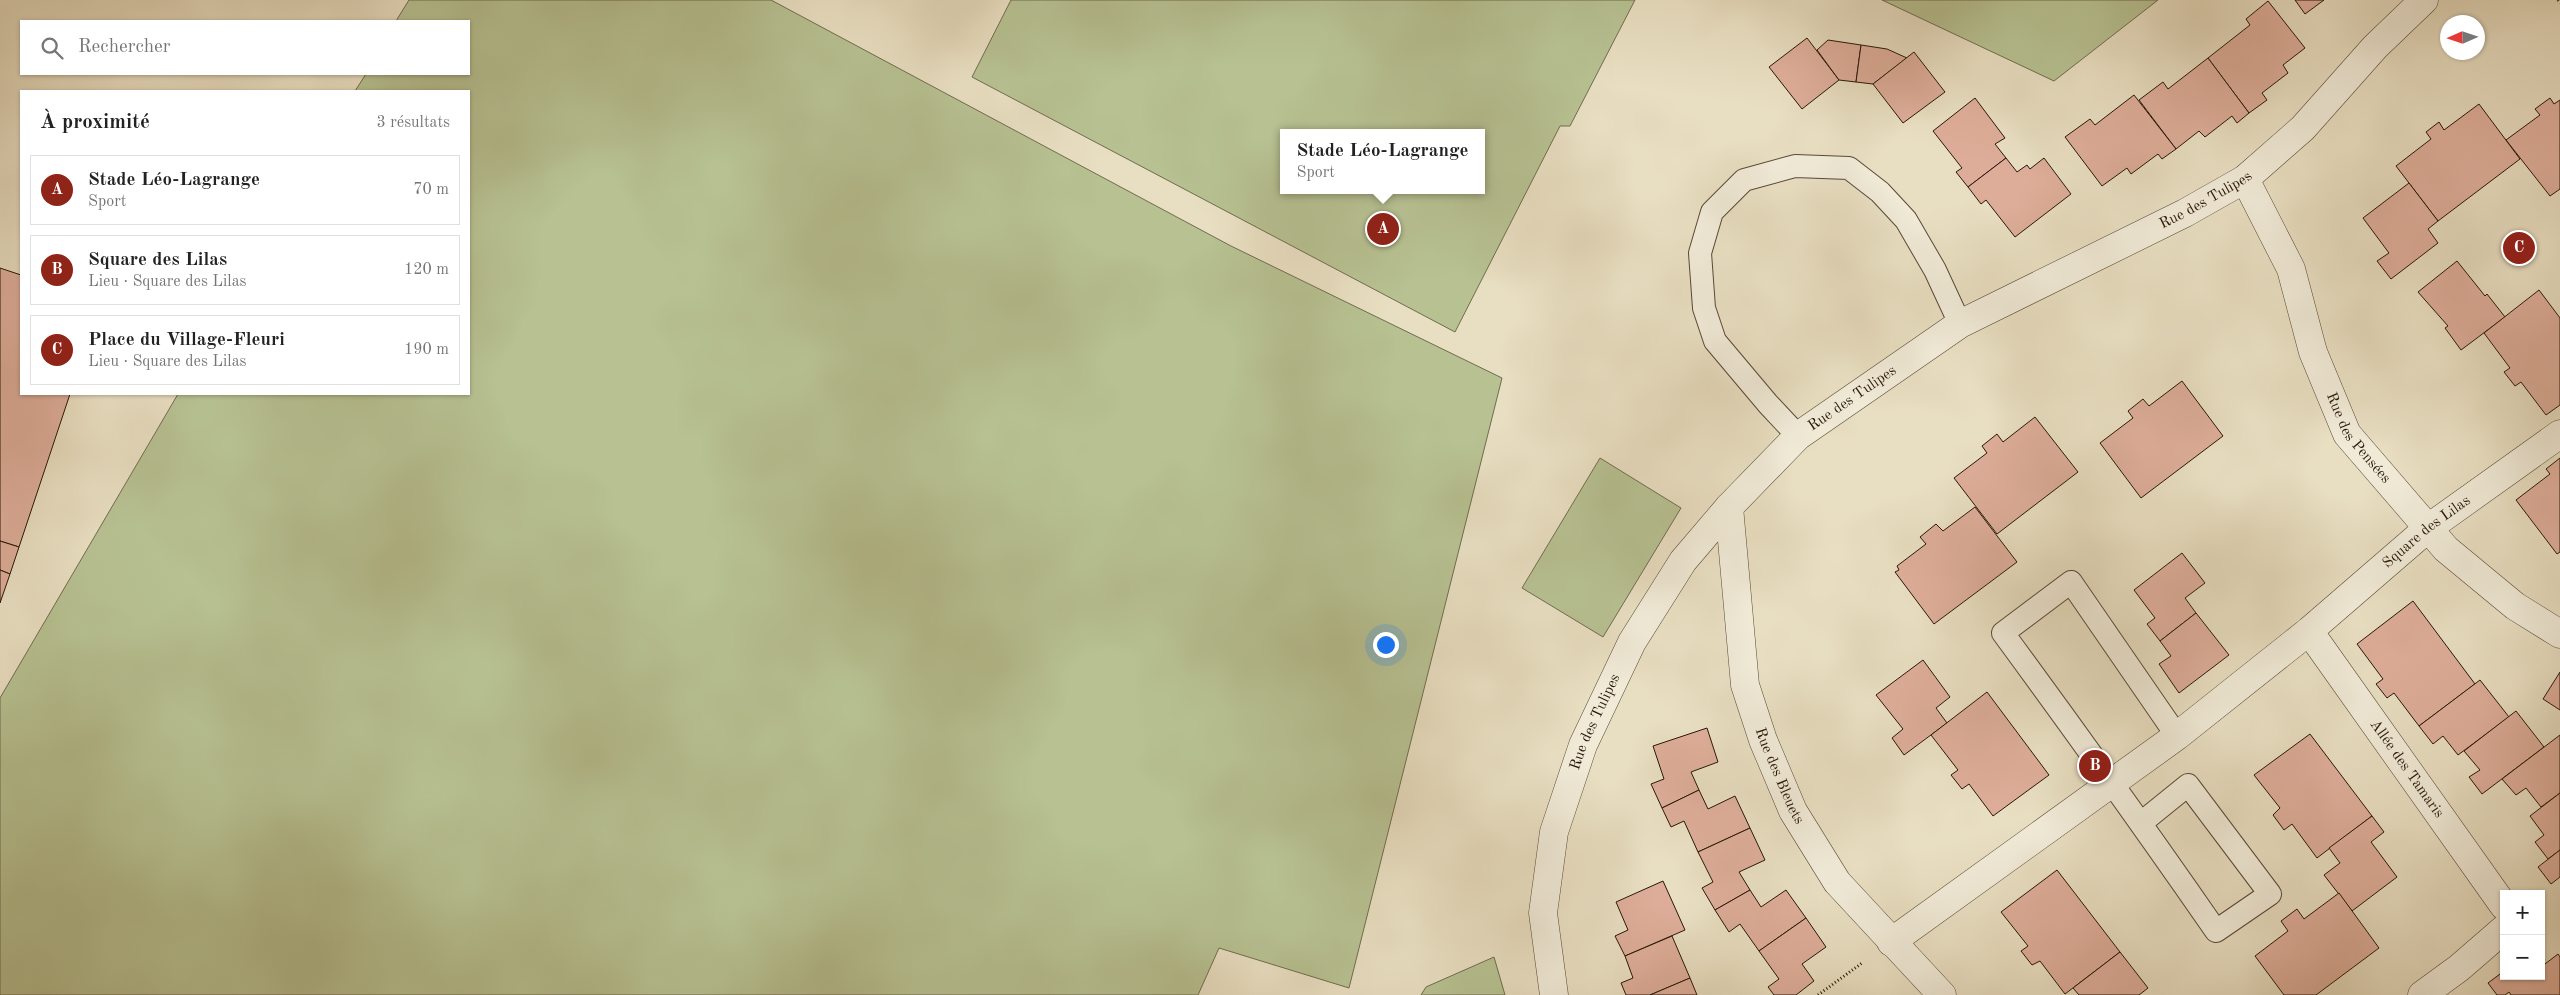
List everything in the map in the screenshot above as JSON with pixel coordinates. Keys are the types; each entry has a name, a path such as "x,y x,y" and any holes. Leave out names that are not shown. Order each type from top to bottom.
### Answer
{"street":[{"name":"Rue des Tulipes","path":"1554,995 1543,913 1554,832 1584,745 1632,642 1683,561 1729,507 1798,436 1960,324 2185,213 2245,179 2302,128 2375,46 2424,0"},
{"name":"Rue des Pensées","path":"2245,179 2291,269 2313,352 2347,434 2446,549 2515,606 2560,634"},
{"name":"Square des Lilas","path":"1892,942 2177,736 2309,631 2427,529 2560,434"},
{"name":"Rue des Bleuets","path":"1729,507 1745,685 1763,740 1793,811 1837,882 1942,995"},
{"name":"Allée des Tamaris","path":"2309,631 2500,900"},
{"path":"2423,995 2459,968 2500,932"}],"lane":[{"path":"1798,436 1768,404 1715,341 1704,308 1700,253 1712,212 1744,180 1795,166 1849,168 1880,192 1906,220 1935,270 1960,324"},
{"path":"2141,823 2188,786 2270,894 2216,931 2141,823 2113,782 2003,633 2071,582 2177,736"}],"path":[{"path":"1818,995 1892,942"}],"green space":[{"path":"409,0 771,0 1231,246 1502,378 1349,988 1219,948 1198,995 0,995 0,698 177,395 470,395 470,90 356,90 365,75 470,75 470,20 397,20"},
{"path":"1011,0 1635,0 1570,126 1560,126 1455,332 972,77"},
{"path":"1882,0 2158,0 2054,81"},
{"path":"1600,458 1681,508 1603,637 1522,588"},
{"path":"1494,957 1505,995 1421,995 1426,987"}],"building":[{"path":"2295,0 2324,0 2305,14"},
{"path":"2268,1 2305,48 2283,65 2288,73 2262,93 2267,100 2249,113 2208,58 2250,25 2246,19"},
{"path":"1807,38 1839,80 1802,109 1769,67"},
{"path":"1828,40 1861,45 1856,82 1839,80 1817,50"},
{"path":"1861,45 1887,49 1907,58 1873,84 1856,82"},
{"path":"1914,52 1945,92 1903,123 1873,84"},
{"path":"2208,58 2249,113 2237,123 2232,116 2205,137 2199,131 2176,149 2139,100 2163,82 2168,89"},
{"path":"2134,95 2176,149 2162,159 2158,154 2131,174 2127,168 2102,186 2065,137 2090,119 2095,125"},
{"path":"1975,98 2005,138 1995,144 2006,158 1968,187 1956,172 1962,168 1933,131"},
{"path":"2550,98 2554,104 2560,100 2560,189 2550,196 2506,140 2540,115 2535,109"},
{"path":"2479,104 2520,159 2438,221 2396,166 2431,139 2426,132 2439,122 2444,130"},
{"path":"2006,158 2017,172 2027,165 2030,169 2044,158 2071,194 2015,237 1986,200 1981,204 1968,187"},
{"path":"2409,183 2438,221 2428,229 2438,243 2391,279 2377,261 2389,253 2363,218"},
{"path":"2457,261 2485,296 2487,294 2505,317 2461,350 2445,328 2448,326 2418,292"},
{"path":"0,268 20,275 20,395 70,395 19,547 0,541"},
{"path":"2539,290 2560,318 2560,405 2546,415 2521,382 2515,386 2504,372 2510,368 2484,333"},
{"path":"2182,381 2223,436 2141,498 2100,443 2133,418 2128,411 2143,399 2149,406"},
{"path":"2035,417 2078,472 1997,534 1954,478 1987,453 1982,446 1997,434 2003,442"},
{"path":"2560,458 2560,552 2557,554 2516,500 2550,474 2546,469"},
{"path":"1975,507 2017,562 1934,624 1895,572 1899,570 1897,566 1926,544 1920,537 1936,524 1943,531"},
{"path":"0,541 19,547 10,574 0,570"},
{"path":"2182,553 2205,583 2185,598 2196,613 2160,641 2147,624 2155,618 2134,590"},
{"path":"0,570 10,574 0,603"},
{"path":"2413,601 2475,684 2419,726 2394,693 2387,698 2376,684 2383,679 2357,644"},
{"path":"2196,613 2229,655 2179,693 2159,664 2171,656 2160,641"},
{"path":"1923,660 1950,697 1936,708 1947,723 1904,755 1892,738 1903,729 1876,695"},
{"path":"2560,672 2560,710 2543,699"},
{"path":"2480,680 2509,717 2458,755 2443,736 2433,744 2419,726"},
{"path":"1987,692 2049,775 1993,816 1969,784 1962,789 1951,775 1958,770 1931,735"},
{"path":"2516,711 2544,747 2482,794 2469,777 2480,770 2464,751"},
{"path":"1707,728 1718,762 1691,772 1699,790 1662,808 1651,784 1664,779 1653,746"},
{"path":"2310,734 2372,816 2317,858 2292,824 2284,830 2273,815 2280,808 2254,775"},
{"path":"2560,735 2560,793 2541,807 2526,788 2516,795 2502,779"},
{"path":"1699,790 1708,809 1735,796 1750,828 1698,852 1684,821 1671,827 1662,808"},
{"path":"2560,793 2560,850 2548,859 2535,842 2544,835 2530,816"},
{"path":"2372,816 2384,832 2371,842 2397,877 2352,911 2324,875 2340,863 2329,848"},
{"path":"1750,828 1765,860 1739,872 1750,890 1715,910 1702,888 1713,882 1698,852"},
{"path":"2560,850 2560,877 2551,884 2538,867"},
{"path":"2057,870 2120,952 2065,994 2040,961 2032,965 2021,951 2028,946 2001,912"},
{"path":"1663,881 1685,930 1625,956 1615,936 1628,930 1616,902"},
{"path":"1750,890 1761,907 1786,890 1806,918 1759,951 1740,924 1729,932 1715,910"},
{"path":"2339,893 2379,948 2316,995 2284,995 2255,956 2288,931 2281,921 2297,909 2304,919"},
{"path":"1806,918 1826,947 1802,964 1814,981 1796,995 1774,995 1768,987 1779,979 1759,951"},
{"path":"1672,936 1690,978 1650,995 1626,995 1621,983 1633,978 1625,956"},
{"path":"2120,952 2148,988 2139,995 2079,995 2073,988"},
{"path":"2558,954 2560,957 2560,995 2511,995 2509,992 2505,995 2497,995 2488,983 2500,974 2500,980 2545,980 2545,964"},
{"path":"1690,978 1697,995 1650,995"}],"place":[{"name":"Stade Léo-Lagrange","path":"1383,229"},
{"name":"Place du Village-Fleuri","path":"2519,248"},
{"name":"Square des Lilas","path":"2095,766"}]}
